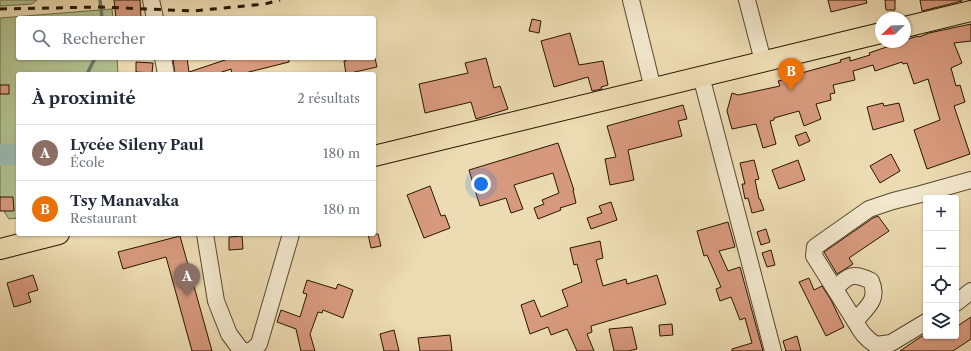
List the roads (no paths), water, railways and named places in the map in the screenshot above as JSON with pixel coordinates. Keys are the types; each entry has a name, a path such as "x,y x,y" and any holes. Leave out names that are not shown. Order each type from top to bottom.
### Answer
{"main road":[{"path":"911,26 971,11"},
{"path":"376,156 875,34"},
{"path":"0,249 51,236"}],"street":[{"path":"151,0 155,16"},
{"path":"632,0 653,88"},
{"path":"747,0 762,61"},
{"path":"163,60 166,72"},
{"path":"701,76 772,351"},
{"path":"923,324 891,343 876,345 867,339 860,331 814,256 815,247 869,209 971,180"},
{"path":"205,236 216,301 229,334 240,351 245,351"},
{"path":"252,351 259,344 290,236"},
{"path":"835,289 842,281 850,276 860,276 871,281 875,290 873,300 855,321"},
{"path":"959,301 971,291"}],"waterway":[{"path":"100,0 102,16"},
{"path":"88,72 94,60"},
{"path":"0,155 16,154"}],"railway":[{"path":"0,9 101,7 193,11 265,4 280,0"}],"place":[{"name":"Tsy Manavaka","path":"791,91"},
{"name":"Lycée Sileny Paul","path":"187,296"}]}
